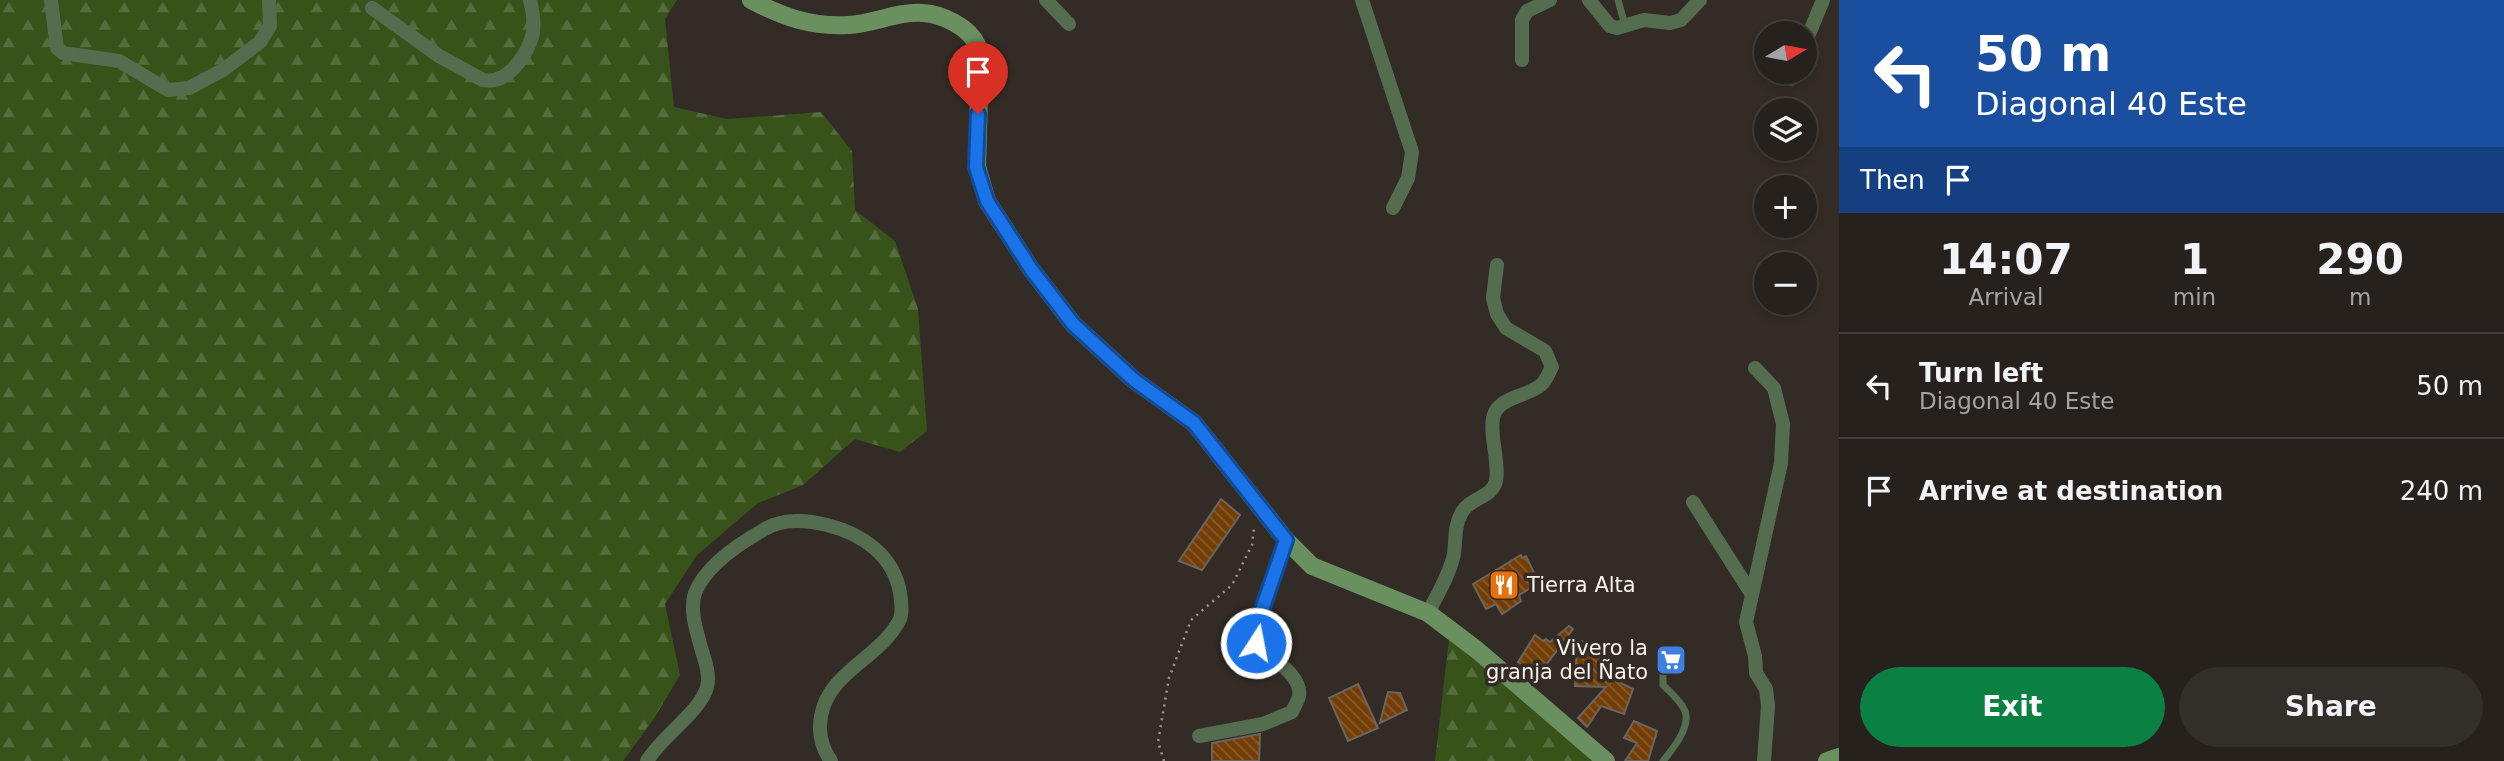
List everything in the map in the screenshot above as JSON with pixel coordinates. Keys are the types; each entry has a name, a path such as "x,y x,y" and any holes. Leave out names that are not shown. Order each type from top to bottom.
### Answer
{"street":[{"path":"51,0 57,48 63,53 119,61 168,90 180,90 223,70 252,50 270,26 269,0"},
{"path":"372,8 439,57 490,82 507,76 531,40 533,22 530,0"},
{"path":"751,0 780,16 802,23 849,25 906,8 952,22 966,31 976,44 980,61 976,167 987,201 1031,269 1073,324 1134,380 1194,423 1286,540 1312,566 1427,613 1477,650 1606,761"},
{"path":"1046,0 1069,24"},
{"path":"1362,0 1412,152 1408,178 1393,208"},
{"path":"1521,60 1522,20 1527,11 1550,0"},
{"path":"1589,0 1610,26 1617,28 1644,20 1670,23 1682,20 1700,0"},
{"path":"1814,21 1823,0"},
{"path":"1427,613 1454,554 1455,529 1462,511 1472,500 1484,496 1495,485 1497,467 1492,421 1496,410 1542,385 1552,367 1545,351 1506,328 1497,314 1493,298 1497,265"},
{"path":"1755,368 1774,388 1783,424 1781,463 1746,622 1755,656 1756,673 1766,688 1768,706 1764,761"},
{"path":"1693,502 1751,593"},
{"path":"647,761 660,743 689,715 707,687 708,674 693,608 695,593 707,575 746,540 771,525 801,521 829,525 857,537 882,553 897,574 901,597 901,617 889,634 842,677 823,702 820,738 822,749 831,761"},
{"path":"1199,736 1263,724 1292,712 1299,696 1298,685 1288,670 1256,643 1263,607 1286,540"},
{"path":"1827,761 1839,757"}],"lane":[{"path":"1618,0 1625,25"},
{"path":"1662,761 1672,750 1686,720 1685,710 1662,685 1662,663 1667,652"}],"path":[{"path":"1164,761 1157,742 1168,678 1191,620 1232,585 1252,545 1258,502"}],"green space":[{"path":"0,0 677,0 665,19 674,107 727,119 821,112 852,151 855,210 895,241 918,309 927,431 900,452 855,439 803,485 758,503 697,555 665,604 680,675 655,717 623,761 0,761"},
{"path":"1449,638 1563,733 1592,761 1435,761"}],"building":[{"path":"1221,499 1240,515 1202,570 1179,561"},
{"name":"Tierra Alta","path":"1521,555 1522,558 1526,556 1539,583 1519,595 1521,601 1502,614 1496,604 1486,609 1473,584"},
{"path":"1569,626 1573,629 1537,677 1518,662 1535,635 1550,642"},
{"path":"1577,641 1612,643 1611,682 1613,679 1633,689 1624,714 1601,706 1587,727 1578,718 1606,687 1575,686"},
{"path":"1358,684 1378,728 1348,741 1329,698"},
{"path":"1388,692 1400,693 1407,710 1380,723"},
{"path":"1634,721 1657,731 1648,761 1625,761 1637,743 1624,738"},
{"path":"1260,734 1259,761 1212,761 1212,743"}],"place":[{"name":"Tierra Alta","path":"1504,585"},
{"name":"Vivero la granja del Ñato","path":"1671,660"}],"route":[{"path":"978,114 976,167 987,201 1031,269 1073,324 1134,380 1194,423 1286,540 1263,607 1256,643"}]}
